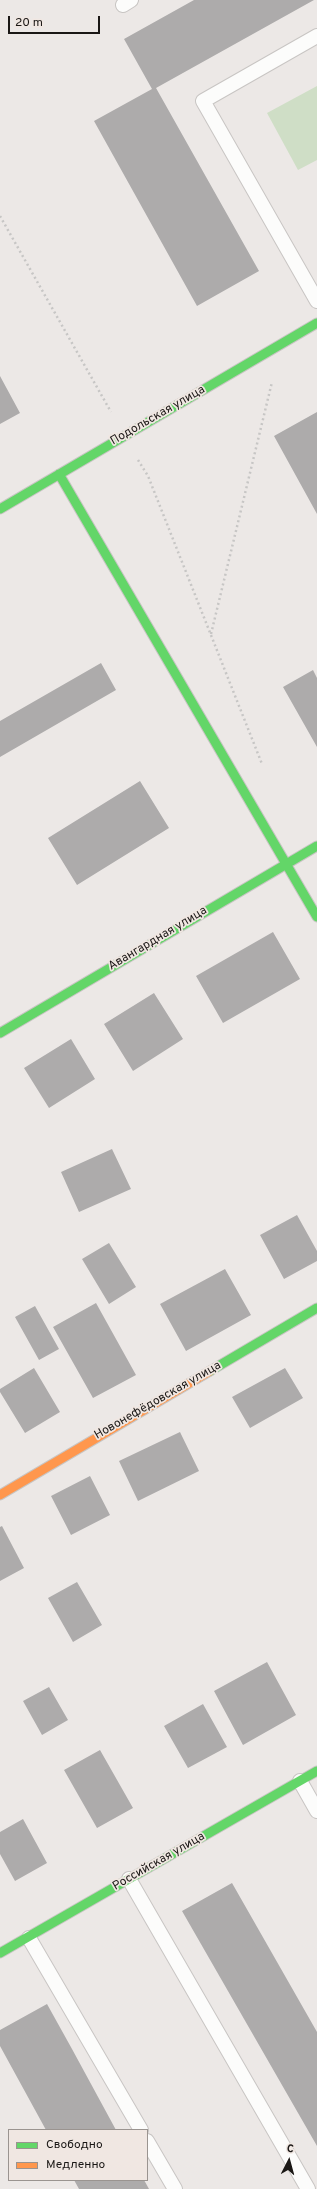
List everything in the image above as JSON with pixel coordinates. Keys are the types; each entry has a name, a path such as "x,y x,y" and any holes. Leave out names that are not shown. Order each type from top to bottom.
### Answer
{"street":[{"name":"Подольская улица","path":"0,509 317,323"},
{"path":"59,474 317,917"},
{"name":"Авангардная улица","path":"0,1032 317,846"},
{"name":"Новонефёдовская улица","path":"0,1495 317,1308"},
{"name":"Российская улица","path":"0,1953 29,1938 317,1771"}],"lane":[{"path":"317,36 203,101 317,301"},
{"path":"300,1781 317,1812"},
{"path":"129,1880 308,2189"},
{"path":"29,1938 140,2129"},
{"path":"148,2143 175,2189"}],"path":[{"path":"0,216 148,476 262,765"},
{"path":"210,634 281,344"}],"green space":[{"path":"317,86 317,160 298,170 267,113"}],"building":[{"path":"194,0 314,0 156,88 259,271 197,306 94,121 152,89 124,39"},
{"path":"0,376 20,413 0,424"},
{"path":"317,412 317,514 274,436"},
{"path":"101,663 116,690 0,757 0,721"},
{"path":"313,670 317,678 317,747 283,687"},
{"path":"140,781 169,828 77,885 48,838"},
{"path":"273,932 300,979 223,1023 196,976"},
{"path":"154,993 183,1039 133,1071 104,1024"},
{"path":"71,1039 95,1079 49,1108 24,1068"},
{"path":"112,1149 131,1189 79,1212 61,1172"},
{"path":"297,1215 317,1251 317,1261 284,1279 260,1235"},
{"path":"109,1243 136,1287 109,1304 82,1259"},
{"path":"225,1269 251,1315 186,1351 160,1304"},
{"path":"96,1303 136,1375 93,1398 53,1327"},
{"path":"35,1306 59,1349 39,1360 15,1317"},
{"path":"34,1368 60,1412 25,1433 0,1392 0,1389"},
{"path":"285,1368 303,1398 250,1428 232,1397"},
{"path":"180,1432 199,1471 138,1501 119,1461"},
{"path":"90,1476 110,1515 71,1535 51,1496"},
{"path":"2,1526 24,1568 0,1581 0,1527"},
{"path":"77,1582 102,1625 73,1642 48,1598"},
{"path":"267,1662 296,1715 243,1745 214,1691"},
{"path":"49,1687 68,1720 42,1735 23,1701"},
{"path":"203,1704 227,1747 188,1768 164,1726"},
{"path":"100,1750 133,1808 97,1828 64,1770"},
{"path":"23,1819 47,1863 15,1881 0,1854 0,1832"},
{"path":"232,1883 317,2032 317,2146 182,1911"},
{"path":"47,2004 115,2129 45,2129 0,2046 0,2030"},
{"path":"75,2181 145,2181 149,2189 79,2189"}],"traffic: fast":[{"path":"0,509 317,323"},
{"path":"59,474 317,917"},
{"path":"0,1033 317,846"},
{"path":"210,1371 317,1308"},
{"path":"0,1953 317,1771"}],"traffic: slow":[{"path":"0,1495 210,1371"}]}
